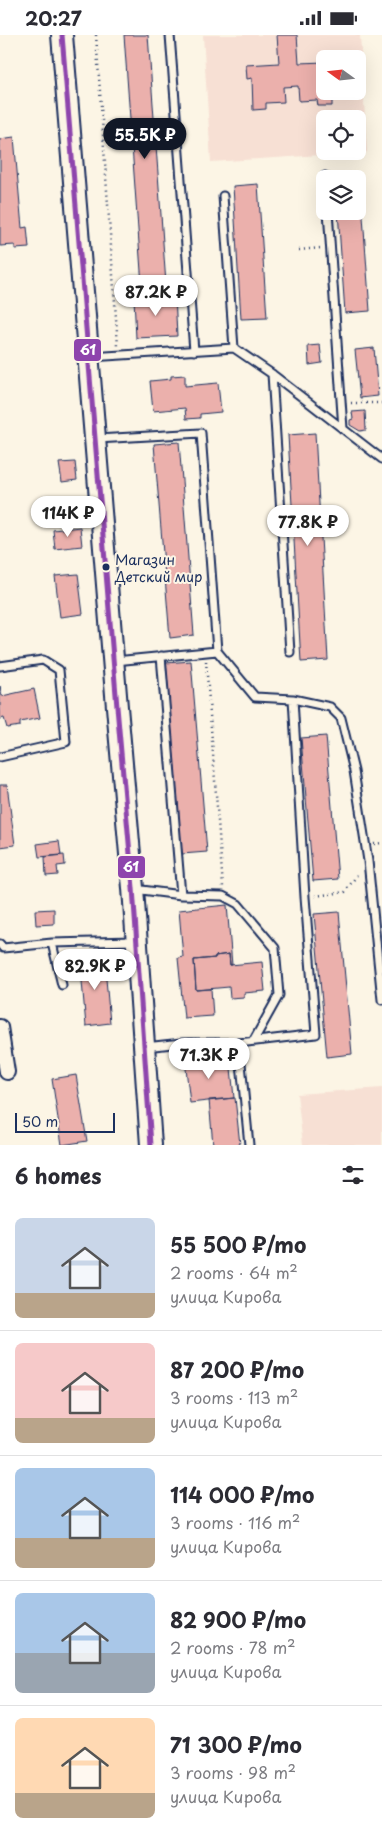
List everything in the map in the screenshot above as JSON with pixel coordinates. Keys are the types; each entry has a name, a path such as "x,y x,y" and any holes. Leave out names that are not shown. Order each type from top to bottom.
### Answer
{"main road":[{"path":"62,35 133,889 151,1145"}],"street":[{"path":"0,1027 4,1073"}],"lane":[{"path":"170,35 194,351"},
{"path":"223,196 234,348"},
{"path":"329,220 343,429"},
{"path":"89,357 234,348 272,374 382,459"},
{"path":"272,374 290,652"},
{"path":"95,439 202,433 217,651 255,697 293,699 330,707 340,718 354,771 368,861 382,1000"},
{"path":"114,661 217,651"},
{"path":"161,656 181,895"},
{"path":"0,666 43,660 59,670 66,742 0,757"},
{"path":"144,1047 182,1043 239,1043 316,1034 305,897 293,699"},
{"path":"133,889 181,895 223,897 238,904 275,948 279,995 254,1040"},
{"path":"0,944 3,948 52,943 137,941"},
{"path":"52,943 62,985"},
{"path":"239,1043 250,1145"}],"path":[{"path":"96,35 119,355"},
{"path":"299,250 321,248"},
{"path":"341,403 382,403"},
{"path":"206,653 223,897"},
{"path":"305,897 344,892 368,861"}],"shaded area":[{"path":"203,35 360,35 361,50 316,50 316,100 364,100 364,110 316,110 316,155 211,162"},
{"path":"382,1088 382,1145 303,1145 297,1094"}],"building":[{"path":"124,35 148,35 166,284 142,285"},
{"path":"277,35 297,35 299,63 316,62 317,100 299,101 298,86 283,87 284,102 266,103 266,109 253,110 252,78 247,79 246,65 279,63"},
{"path":"317,100 332,100 332,106 318,106"},
{"path":"14,137 22,228 27,227 29,248 15,249 15,245 0,246 0,139"},
{"path":"258,184 267,318 241,319 233,186"},
{"path":"339,220 363,220 370,311 345,313"},
{"path":"175,296 177,336 136,338 134,298"},
{"path":"320,345 322,363 309,365 308,346"},
{"path":"374,348 378,396 360,398 355,350"},
{"path":"185,375 185,386 218,383 221,412 200,414 200,418 186,419 185,408 153,411 150,381 171,379 171,376"},
{"path":"365,411 366,430 360,431 350,425 350,420 353,419 352,412"},
{"path":"315,433 328,660 301,662 288,435"},
{"path":"179,442 194,635 170,638 154,444"},
{"path":"75,462 77,480 62,482 59,463"},
{"path":"80,527 82,546 55,549 53,530"},
{"path":"78,574 83,614 60,617 55,576"},
{"path":"191,661 207,852 182,854 166,663"},
{"path":"0,686 2,696 34,689 40,718 20,722 20,726 7,728 4,718 0,719"},
{"path":"326,736 338,879 313,881 301,738"},
{"path":"0,785 7,785 15,845 0,847"},
{"path":"59,841 61,855 39,857 37,844"},
{"path":"64,855 65,865 57,866 58,875 46,876 45,857"},
{"path":"227,905 232,965 230,965 229,954 215,956 215,958 194,960 196,990 211,989 213,1016 184,1018 178,958 183,957 179,910"},
{"path":"54,909 54,924 36,925 35,910"},
{"path":"339,912 352,1054 327,1057 314,914"},
{"path":"229,954 230,965 262,962 265,991 244,993 244,997 230,998 229,987 196,990 194,960 215,958 215,956"},
{"path":"104,957 110,1023 86,1026 80,959"},
{"path":"225,1056 227,1069 231,1068 234,1098 190,1103 185,1060"},
{"path":"76,1075 87,1141 62,1145 52,1079"},
{"path":"235,1098 240,1145 213,1145 209,1100"}],"transit line":[{"name":"61","path":"62,35 133,888 151,1145"}],"place":[{"name":"Магазин Детский мир","path":"106,567"}]}
